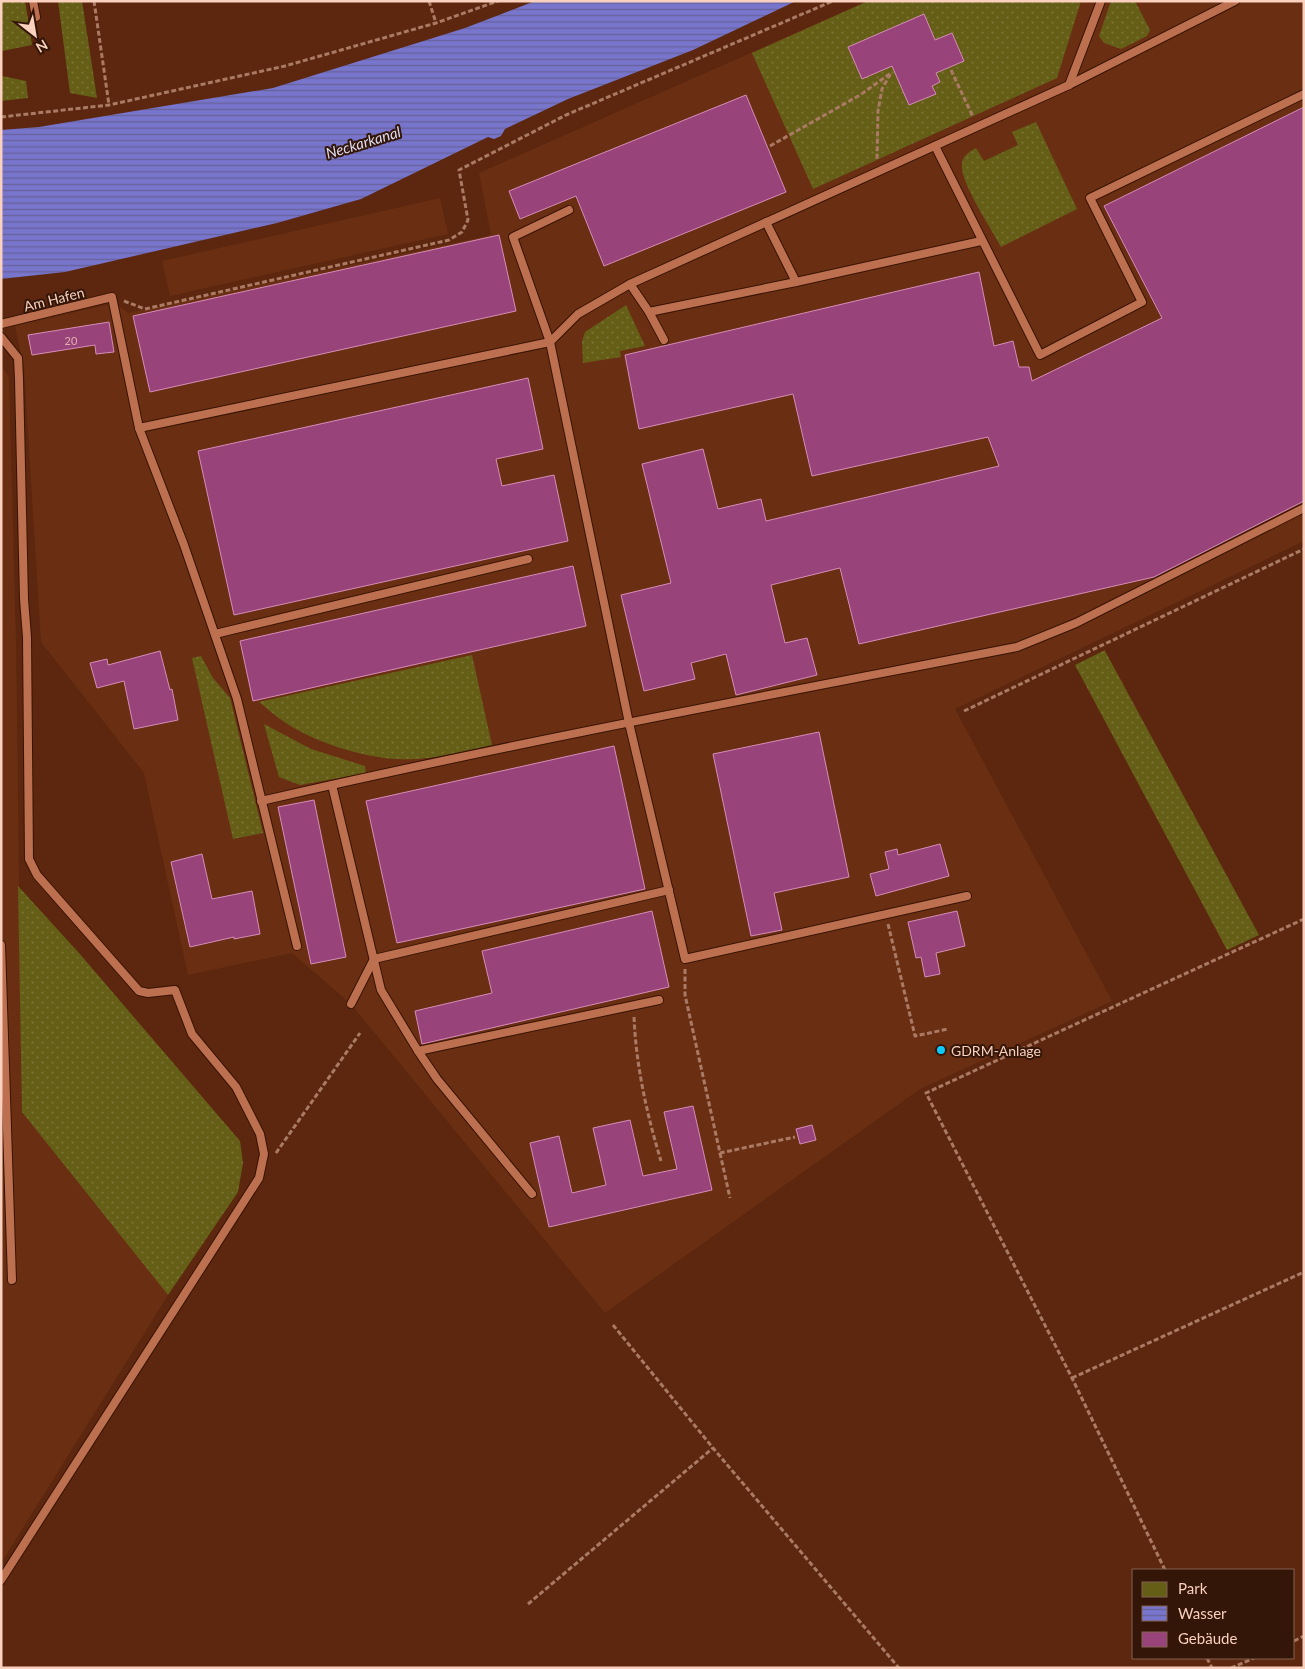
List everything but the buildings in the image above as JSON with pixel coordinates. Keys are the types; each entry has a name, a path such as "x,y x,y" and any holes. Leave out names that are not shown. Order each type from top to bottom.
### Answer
{"lane":[{"path":"33,1 36,17"},
{"path":"1069,85 1101,1"},
{"path":"139,428 550,342 578,314 630,284 1069,85 1235,1"},
{"path":"935,146 1040,355 1142,302 1090,198 1304,94"},
{"path":"568,210 513,237 550,342 629,723 685,959 968,896"},
{"path":"766,222 796,282"},
{"path":"649,312 796,282 982,240"},
{"path":"630,284 649,312 664,340"},
{"path":"112,297 139,428 184,545 238,699 297,946"},
{"name":"Am Hafen","path":"1,324 112,297"},
{"path":"1,1580 148,1349 243,1206 259,1178 264,1154 260,1134 248,1109 236,1087 192,1034 175,990 148,993 139,991 36,875 29,858 27,637 24,599 18,358 2,337"},
{"path":"261,801 332,784 629,723 1017,647 1076,624 1304,508"},
{"path":"215,634 528,559"},
{"path":"332,784 381,990 418,1051 437,1078 532,1194"},
{"path":"374,958 669,890"},
{"path":"1,945 6,1199 12,1280"},
{"path":"351,1004 374,958"},
{"path":"418,1051 659,1000"}],"path":[{"path":"94,1 109,105"},
{"path":"429,1 436,23"},
{"path":"1,117 109,105 285,66 436,23 498,1"},
{"path":"112,297 145,309 449,240 462,232 468,220 459,170 566,116 833,1"},
{"path":"951,70 978,127"},
{"path":"770,146 860,95 891,73 882,89 878,111 877,172"},
{"path":"964,711 1304,549"},
{"path":"886,913 915,1036 948,1029"},
{"path":"1165,1569 1072,1378 926,1093 1304,919"},
{"path":"685,959 685,994 730,1198"},
{"path":"634,1006 635,1037 640,1075 661,1161"},
{"path":"276,1154 360,1033"},
{"path":"720,1153 795,1137"},
{"path":"1072,1378 1304,1272"},
{"path":"613,1325 713,1448 899,1668"},
{"path":"528,1604 713,1448"},
{"path":"1231,1668 1252,1659"}],"shaded area":[{"path":"868,1 1304,1 1304,541 955,709 1112,1001 920,1089 605,1313 351,1004 292,953 188,975 144,773 41,642 24,368 15,326 115,303 128,313 491,235 479,173"},
{"path":"440,198 448,234 170,296 162,261"},
{"path":"1,366 9,377 16,642 22,1112 168,1295 1,1563"}],"green space":[{"path":"1,1 25,1 32,45 2,51 2,76 26,81 28,98 1,101"},
{"path":"58,1 82,1 97,98 70,93"},
{"path":"868,1 1081,1 1057,78 813,189 752,53"},
{"path":"1111,1 1135,1 1150,30 1147,36 1121,49 1104,43 1099,36"},
{"path":"1036,122 1077,209 1001,247 971,194 963,173 962,162 966,155 976,148 984,161 1018,145 1012,132"},
{"path":"626,305 645,346 620,351 621,357 583,363 582,342 585,332"},
{"path":"1105,650 1259,935 1227,950 1075,665"},
{"path":"472,655 492,745 470,750 433,757 409,759 384,758 354,752 322,742 308,735 280,719 259,702"},
{"path":"201,656 213,678 230,698 263,833 233,839 192,658"},
{"path":"264,724 311,749 365,766 366,773 300,785 279,777"},
{"path":"18,886 79,953 240,1141 243,1163 238,1192 168,1295 22,1112"}],"water":[{"name":"Neckarkanal","path":"535,1 796,1 693,50 568,99 505,129 501,136 494,139 488,137 361,199 277,223 65,272 1,279 1,130 39,127 273,88 465,28"}],"place":[{"name":"GDRM-Anlage","path":"941,1050"}]}
